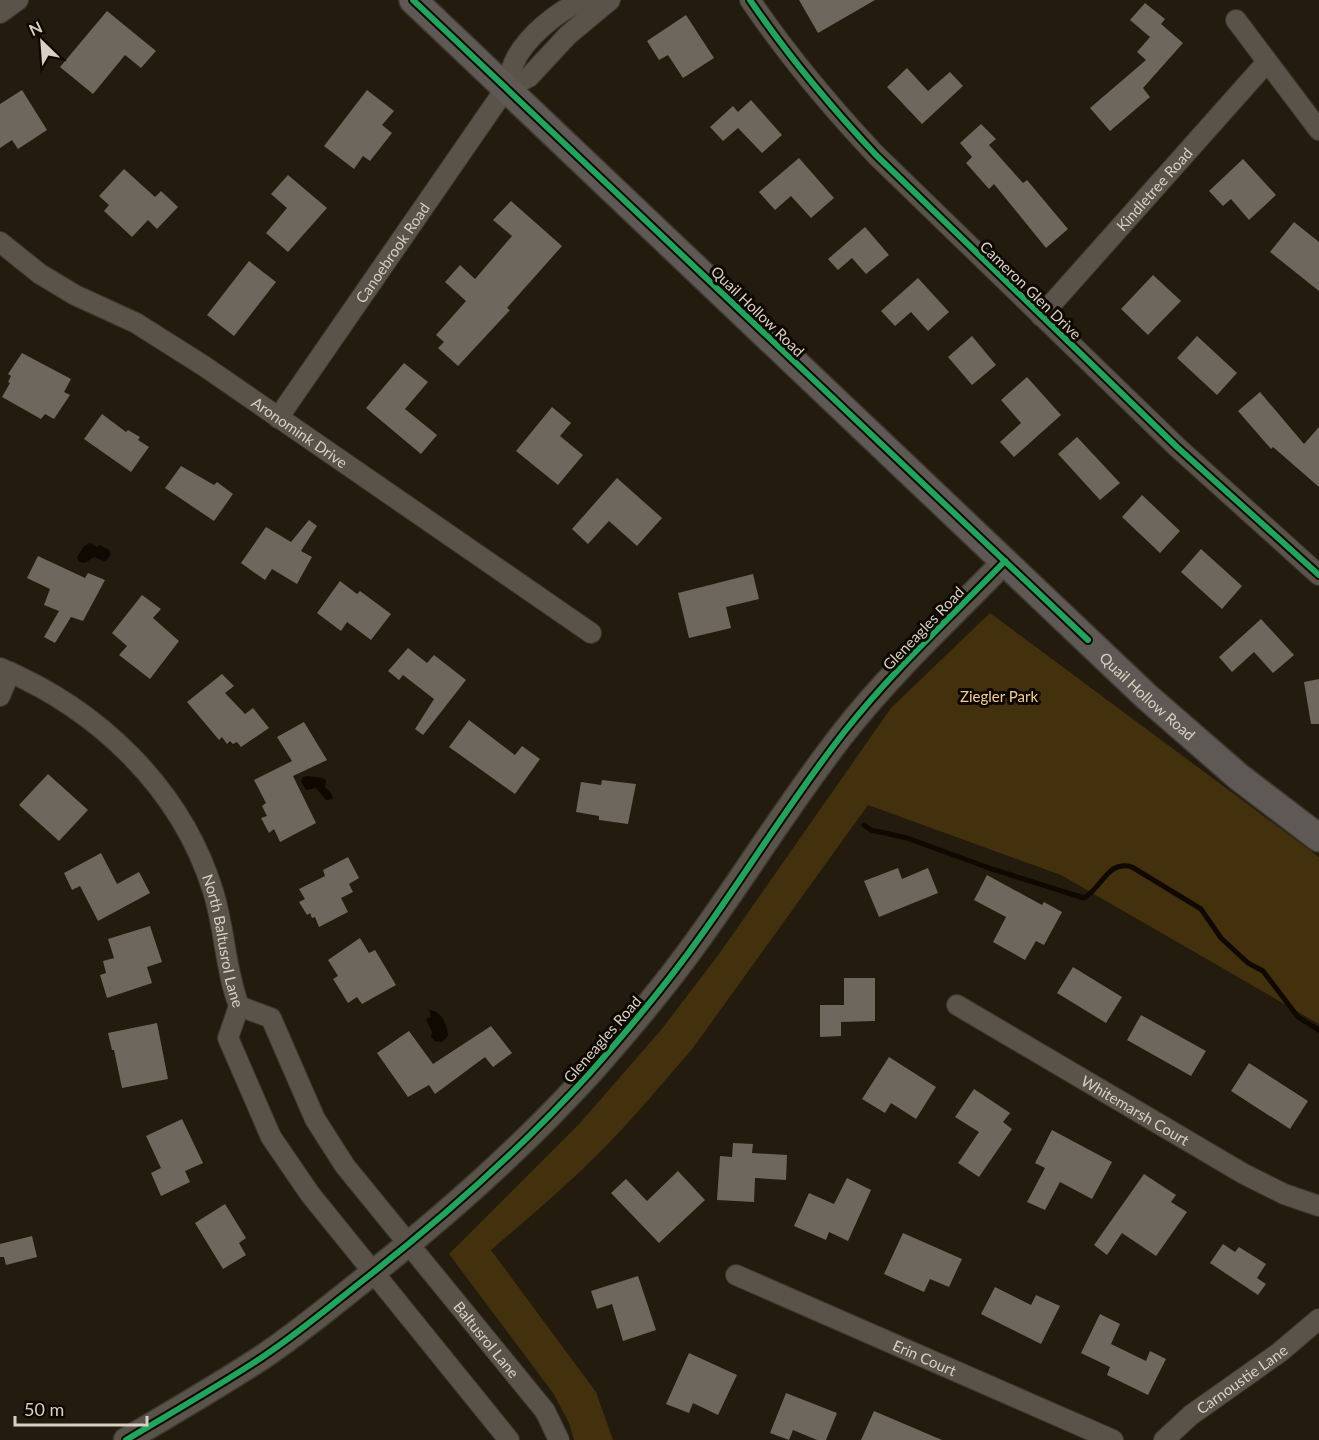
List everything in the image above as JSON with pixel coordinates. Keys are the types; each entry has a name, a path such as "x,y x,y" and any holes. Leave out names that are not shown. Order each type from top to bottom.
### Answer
{"main road":[{"name":"Quail Hollow Road","path":"413,0 1147,697 1239,777 1319,838"}],"street":[{"path":"0,13 18,0"},
{"name":"Canoebrook Road","path":"278,418 506,88 513,63 539,28 572,4 585,0"},
{"name":"Canoebrook Road","path":"506,88 529,77 568,35 610,0"},
{"name":"Cameron Glen Drive","path":"750,0 835,112 876,155 1177,447 1319,575"},
{"path":"1236,20 1319,129"},
{"name":"Kindletree Road","path":"1041,316 1267,62"},
{"name":"Aronomink Drive","path":"0,242 40,274 75,295 136,323 166,341 591,633"},
{"name":"Gleneagles Road","path":"126,1440 263,1357 374,1272 487,1178 555,1111 613,1046 698,939 808,780 846,730 893,675 1005,561"},
{"path":"0,696 5,670"},
{"name":"North Baltusrol Lane","path":"5,670 77,709 99,725 130,754 151,778 178,816 199,854 212,888 239,1006 271,1018 315,1119 345,1166 409,1245"},
{"name":"Whitemarsh Court","path":"957,1005 1244,1174 1284,1194 1319,1206"},
{"path":"239,1006 228,1038 271,1137 310,1194 509,1440"},
{"name":"Baltusrol Lane","path":"409,1245 545,1411 559,1440"},
{"name":"Erin Court","path":"736,1275 1113,1440"},
{"name":"Carnoustie Lane","path":"1164,1440 1191,1415 1280,1352 1319,1319"}],"green space":[{"name":"Ziegler Park","path":"990,613 1319,857 1319,1024 1061,875 868,805 693,1048 594,1158 491,1250 596,1392 613,1440 574,1440 569,1423 553,1393 449,1254 580,1123 661,1030 719,954 891,708"}],"shaded area":[{"path":"90,543 109,550 111,554 107,560 94,557 85,563 79,562 77,557 84,546"},
{"path":"303,777 326,780 325,787 333,799 326,800 316,788 306,790 301,781"},
{"path":"429,1010 437,1013 445,1023 448,1036 442,1042 435,1041 431,1037 432,1032 426,1019 431,1017"}],"building":[{"path":"799,0 875,0 818,33"},
{"path":"1145,3 1165,19 1161,24 1183,43 1143,88 1150,97 1110,131 1090,108 1146,60 1137,52 1150,37 1130,20"},
{"path":"107,11 156,51 141,68 125,55 93,94 60,67"},
{"path":"686,15 714,58 683,78 668,55 659,60 647,41"},
{"path":"907,68 928,91 950,72 963,86 922,124 887,87"},
{"path":"22,90 47,130 18,149 12,140 0,148 0,104"},
{"path":"367,90 394,111 382,125 392,133 370,161 363,156 354,169 324,146"},
{"path":"751,100 782,135 762,153 738,128 723,141 710,127 733,106 738,112"},
{"path":"981,124 996,139 989,145 1023,183 1027,180 1068,229 1046,248 994,184 989,189 966,163 972,157 960,143"},
{"path":"799,158 834,198 811,218 791,196 775,210 759,192"},
{"path":"1243,159 1276,195 1249,220 1231,199 1223,206 1209,191"},
{"path":"124,169 155,197 161,191 178,207 157,229 148,220 132,237 104,211 109,205 99,196"},
{"path":"288,175 327,208 288,252 266,233 287,208 271,194"},
{"path":"511,201 562,246 507,308 510,310 458,366 438,348 444,342 436,335 466,301 445,282 460,265 475,279 512,236 493,220"},
{"path":"1294,222 1319,242 1319,291 1270,252"},
{"path":"865,227 889,255 866,274 852,258 838,270 828,259"},
{"path":"249,261 276,282 234,336 207,315"},
{"path":"1153,275 1181,301 1148,335 1121,309"},
{"path":"918,278 949,312 928,331 911,312 895,326 881,311"},
{"path":"972,336 996,365 972,385 948,357"},
{"path":"1197,336 1237,373 1217,395 1177,358"},
{"path":"22,353 71,379 64,392 70,395 54,419 45,414 41,419 2,397 10,383 8,382 11,376 8,374"},
{"path":"404,363 428,382 405,409 437,435 421,454 366,408"},
{"path":"1027,377 1061,415 1014,457 1000,442 1021,423 1001,400"},
{"path":"1260,392 1304,444 1319,427 1319,487 1273,447 1271,449 1238,411"},
{"path":"552,407 571,423 560,436 583,455 558,485 516,451"},
{"path":"102,414 126,432 128,430 140,437 138,440 149,447 131,472 84,439"},
{"path":"1077,437 1120,483 1100,500 1058,454"},
{"path":"181,466 214,485 217,482 233,494 214,521 165,488"},
{"path":"617,478 662,518 637,546 609,521 588,544 572,529"},
{"path":"1142,495 1180,531 1160,553 1122,517"},
{"path":"309,520 317,526 301,551 312,557 297,584 272,569 265,580 241,563 266,527 291,542"},
{"path":"1201,549 1242,586 1222,609 1181,572"},
{"path":"38,556 85,578 88,573 105,580 83,621 71,617 55,643 44,637 59,611 44,605 50,589 27,578"},
{"path":"753,574 759,599 726,607 731,628 689,638 678,593"},
{"path":"340,581 357,594 360,591 391,614 371,640 347,622 341,631 317,613"},
{"path":"142,595 161,609 153,618 179,641 150,679 119,655 127,646 112,633"},
{"path":"1261,619 1294,655 1273,673 1254,652 1232,672 1219,657"},
{"path":"408,648 427,663 434,655 466,680 423,735 415,729 434,699 403,675 399,680 388,671"},
{"path":"222,674 234,686 225,693 245,714 253,708 269,728 241,747 237,742 233,744 230,741 227,744 222,737 219,740 187,702"},
{"path":"1319,679 1319,724 1311,724 1304,682"},
{"path":"469,720 515,755 522,746 540,759 515,794 449,747"},
{"path":"304,722 327,760 293,776 316,823 280,842 274,829 269,833 261,818 267,816 262,806 266,803 254,780 292,761 277,737"},
{"path":"48,774 88,810 59,841 19,805"},
{"path":"602,780 636,784 628,824 599,820 599,816 576,812 581,782 601,785"},
{"path":"101,853 117,884 139,872 150,893 98,921 80,886 72,890 64,873"},
{"path":"348,857 359,878 349,884 353,892 341,898 348,912 319,927 315,917 312,918 310,913 307,915 299,902 305,899 299,889 325,876 323,870"},
{"path":"898,868 902,879 928,868 938,893 879,917 864,881"},
{"path":"987,875 1042,905 1044,902 1062,912 1044,945 1036,941 1025,960 993,942 1006,917 974,900"},
{"path":"150,926 162,962 147,967 152,983 107,998 100,975 106,973 103,961 114,958 108,939"},
{"path":"360,938 369,953 375,950 396,985 362,1004 357,997 348,1003 333,979 338,976 328,960"},
{"path":"1073,967 1122,997 1106,1023 1057,993"},
{"path":"844,978 875,978 875,1021 841,1022 841,1036 820,1037 820,1005 844,1005"},
{"path":"1141,1015 1206,1051 1191,1076 1127,1040"},
{"path":"157,1023 168,1079 122,1088 108,1033"},
{"path":"491,1026 512,1053 493,1067 485,1057 435,1094 429,1085 408,1097 377,1053 409,1031 433,1064"},
{"path":"889,1057 936,1087 916,1119 891,1103 885,1113 862,1099"},
{"path":"1249,1063 1308,1101 1290,1129 1231,1091"},
{"path":"974,1089 1010,1113 1003,1122 1012,1129 979,1177 958,1163 979,1132 955,1117"},
{"path":"182,1119 203,1163 185,1171 190,1182 161,1196 151,1173 161,1168 146,1136"},
{"path":"1052,1130 1112,1162 1092,1199 1060,1182 1045,1210 1027,1202 1045,1168 1035,1163"},
{"path":"733,1143 753,1144 752,1153 787,1155 786,1180 755,1178 754,1202 717,1200 720,1156 732,1157"},
{"path":"678,1171 705,1200 659,1243 611,1193 626,1179 647,1201"},
{"path":"1144,1174 1176,1195 1171,1202 1187,1212 1156,1256 1122,1233 1107,1255 1094,1245"},
{"path":"847,1178 871,1190 848,1241 829,1232 826,1240 794,1226 809,1193 834,1204"},
{"path":"225,1204 246,1238 239,1243 246,1255 223,1269 195,1223"},
{"path":"903,1233 962,1259 949,1287 930,1279 924,1292 884,1274"},
{"path":"32,1236 37,1257 6,1265 4,1257 0,1257 0,1244"},
{"path":"1223,1244 1235,1252 1239,1247 1266,1264 1257,1278 1266,1284 1258,1295 1210,1263"},
{"path":"638,1276 656,1330 623,1341 612,1304 597,1309 591,1291"},
{"path":"995,1287 1031,1305 1036,1295 1060,1306 1041,1344 981,1314"},
{"path":"1100,1314 1120,1324 1111,1344 1146,1361 1150,1351 1166,1359 1148,1395 1107,1375 1110,1367 1081,1353"},
{"path":"689,1353 737,1375 718,1415 693,1403 689,1413 666,1404"},
{"path":"786,1393 837,1413 826,1440 817,1440 793,1430 789,1440 770,1433"},
{"path":"874,1411 942,1440 861,1440"}],"waterway":[{"path":"864,825 871,830 907,838 992,869 1084,898 1117,867 1132,867 1201,909 1221,938 1248,963 1263,971 1298,1017 1319,1030"}],"cycle path":[{"path":"413,0 1088,640"},
{"path":"750,0 810,80 876,155 1177,447 1319,575"},
{"path":"126,1440 211,1390 299,1331 480,1183 535,1130 604,1057 674,972 807,781 863,708 902,665 1005,561"}]}
